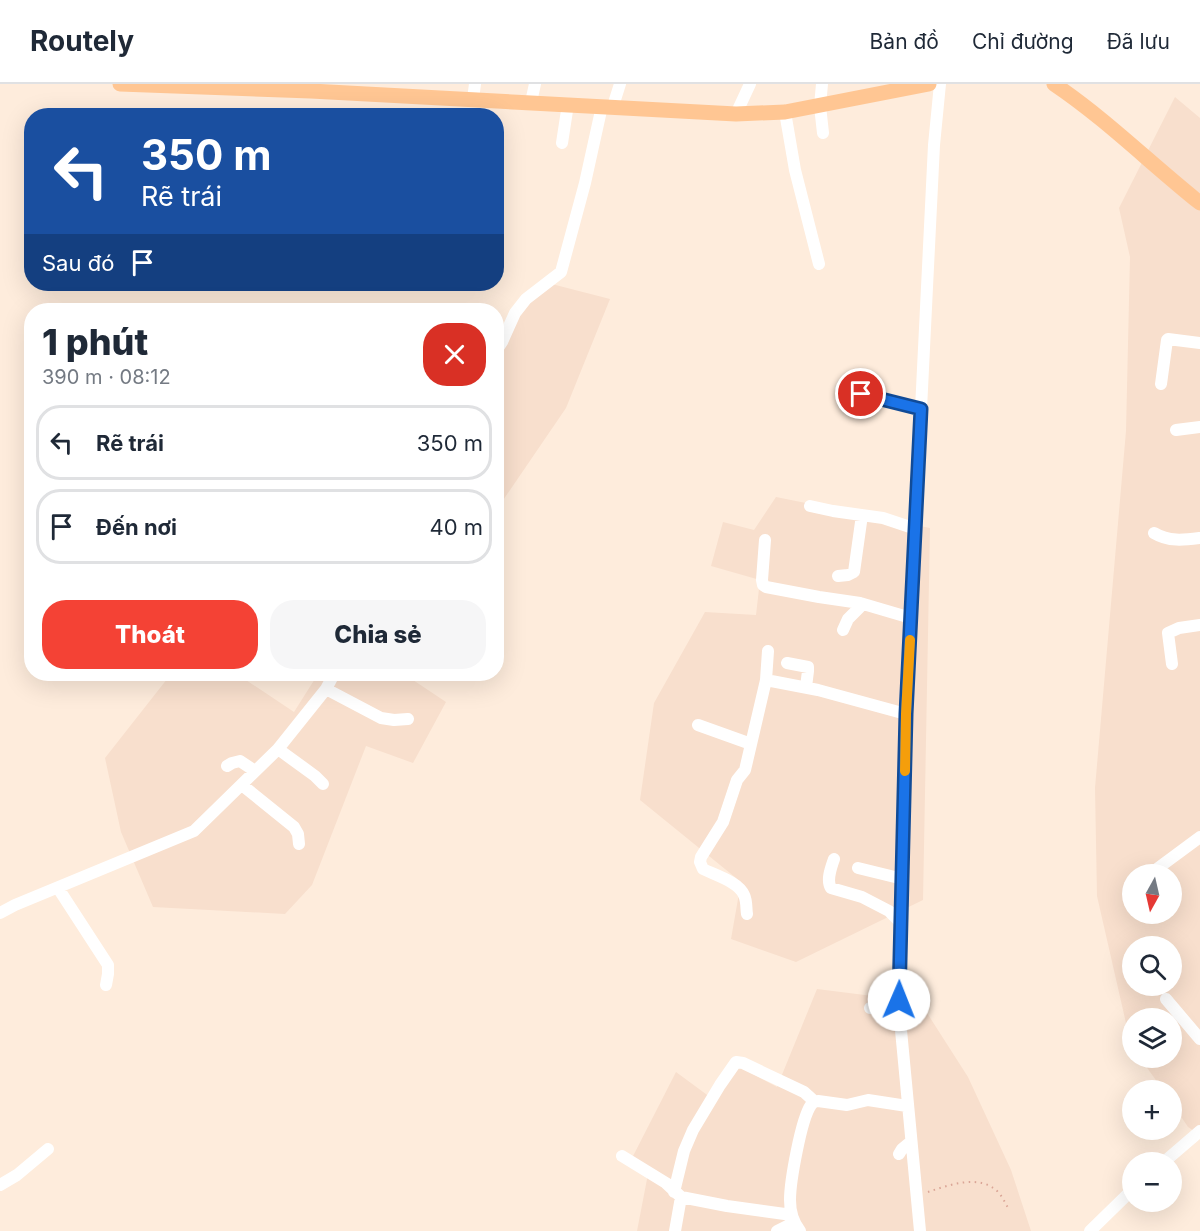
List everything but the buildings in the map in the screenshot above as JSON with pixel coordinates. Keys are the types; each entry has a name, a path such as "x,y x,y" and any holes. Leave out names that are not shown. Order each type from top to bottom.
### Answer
{"main road":[{"path":"120,84 474,92 531,102 736,114 785,112 929,84"},
{"path":"1054,84 1115,129 1200,203"}],"street":[{"path":"531,102 535,84"},
{"path":"504,337 515,312 526,299 561,272 607,106 621,84"},
{"path":"736,114 750,84"},
{"path":"822,84 820,106 823,133"},
{"path":"920,1231 899,1000 906,714 934,145 940,84"},
{"path":"562,143 568,104"},
{"path":"785,112 795,170 819,264"},
{"path":"1161,384 1167,340 1200,343"},
{"path":"841,389 921,409"},
{"path":"1176,430 1200,426"},
{"path":"810,506 883,518 916,529"},
{"path":"838,576 854,572 862,515"},
{"path":"1155,533 1161,537 1176,540 1200,538"},
{"path":"765,540 763,585 766,587 860,603 911,618"},
{"path":"843,630 848,619 859,608 860,603"},
{"path":"1172,664 1168,633 1179,628 1200,625"},
{"path":"747,914 744,894 738,886 703,869 700,862 723,822 737,780 745,770 766,680 768,651"},
{"path":"787,663 808,667 806,687"},
{"path":"766,680 806,687 906,714"},
{"path":"0,913 188,835 278,749 330,681"},
{"path":"326,688 381,718 408,719"},
{"path":"698,725 752,744"},
{"path":"278,749 323,784"},
{"path":"227,766 240,761 255,771"},
{"path":"242,785 294,827 298,834 299,844"},
{"path":"1164,864 1200,837"},
{"path":"834,859 829,879 833,890 862,897 889,911 901,923"},
{"path":"858,868 903,879"},
{"path":"58,888 108,965 106,985"},
{"path":"1166,999 1200,1039"},
{"path":"870,1008 882,1008 899,1000"},
{"path":"675,1231 684,1151 693,1130 736,1062 804,1092 814,1101 847,1105 868,1100 908,1106"},
{"path":"796,1224 790,1201 792,1178 802,1124 814,1101"},
{"path":"1176,1152 1200,1131"},
{"path":"899,1154 908,1144 912,1151"},
{"path":"0,1185 17,1175 48,1149"},
{"path":"622,1156 678,1194 796,1224"},
{"path":"1090,1231 1122,1200"},
{"path":"777,1231 796,1224"}],"path":[{"path":"916,1195 951,1184 972,1182 986,1184 999,1193 1009,1210"}],"shaded area":[{"path":"1175,97 1200,118 1200,1135 1188,1127 1182,1118 1182,1080 1156,1080 1147,1068 1182,1068 1182,1008 1123,1008 1097,896 1095,788 1126,431 1130,257 1119,208"},
{"path":"540,281 610,299 566,408 504,499 504,339"},
{"path":"776,497 930,528 923,900 796,962 731,939 741,882 640,800 654,703 705,612 756,615 760,580 711,566 723,522 754,530"},
{"path":"166,681 248,681 294,712 314,681 414,681 446,702 413,763 366,746 312,885 285,914 153,907 121,832 105,758"},
{"path":"817,989 920,1002 968,1077 1011,1170 1031,1231 637,1231 648,1174 631,1160 676,1072 714,1100 736,1065 777,1087"}],"slow traffic":[{"path":"905,771 910,640"}],"route":[{"path":"861,394 921,409 906,714 899,1000"}]}
